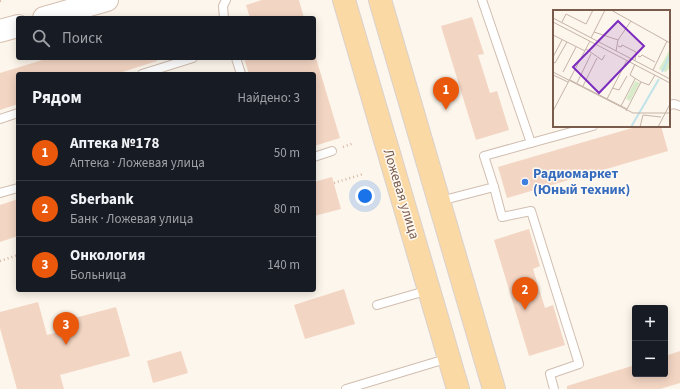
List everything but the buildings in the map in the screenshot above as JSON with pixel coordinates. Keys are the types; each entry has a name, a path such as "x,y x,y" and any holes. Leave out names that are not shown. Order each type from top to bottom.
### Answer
{"main road":[{"name":"Ложевая улица","path":"344,0 458,389"},
{"path":"380,0 494,389"}],"street":[{"path":"51,16 107,0"},
{"path":"0,31 16,27"}],"lane":[{"path":"224,16 223,6 226,0"},
{"path":"482,0 531,143"},
{"path":"148,72 187,60"},
{"path":"237,60 240,72"},
{"path":"670,105 674,104 680,106"},
{"path":"0,118 16,114"},
{"path":"554,389 550,374 579,364 531,211 502,217 484,156 589,127"},
{"path":"316,155 332,151"},
{"path":"439,201 494,187"},
{"path":"0,193 16,189"},
{"path":"377,305 429,289"},
{"path":"346,389 449,358"}],"path":[{"path":"0,1 4,0"},
{"path":"334,183 363,174"},
{"path":"0,261 16,256"}],"place":[{"name":"Аптека №178","path":"446,110"},
{"name":"Радиомаркет (Юный техник)","path":"525,182"},
{"name":"Sberbank","path":"525,310"},
{"name":"Онкология","path":"66,345"}]}
